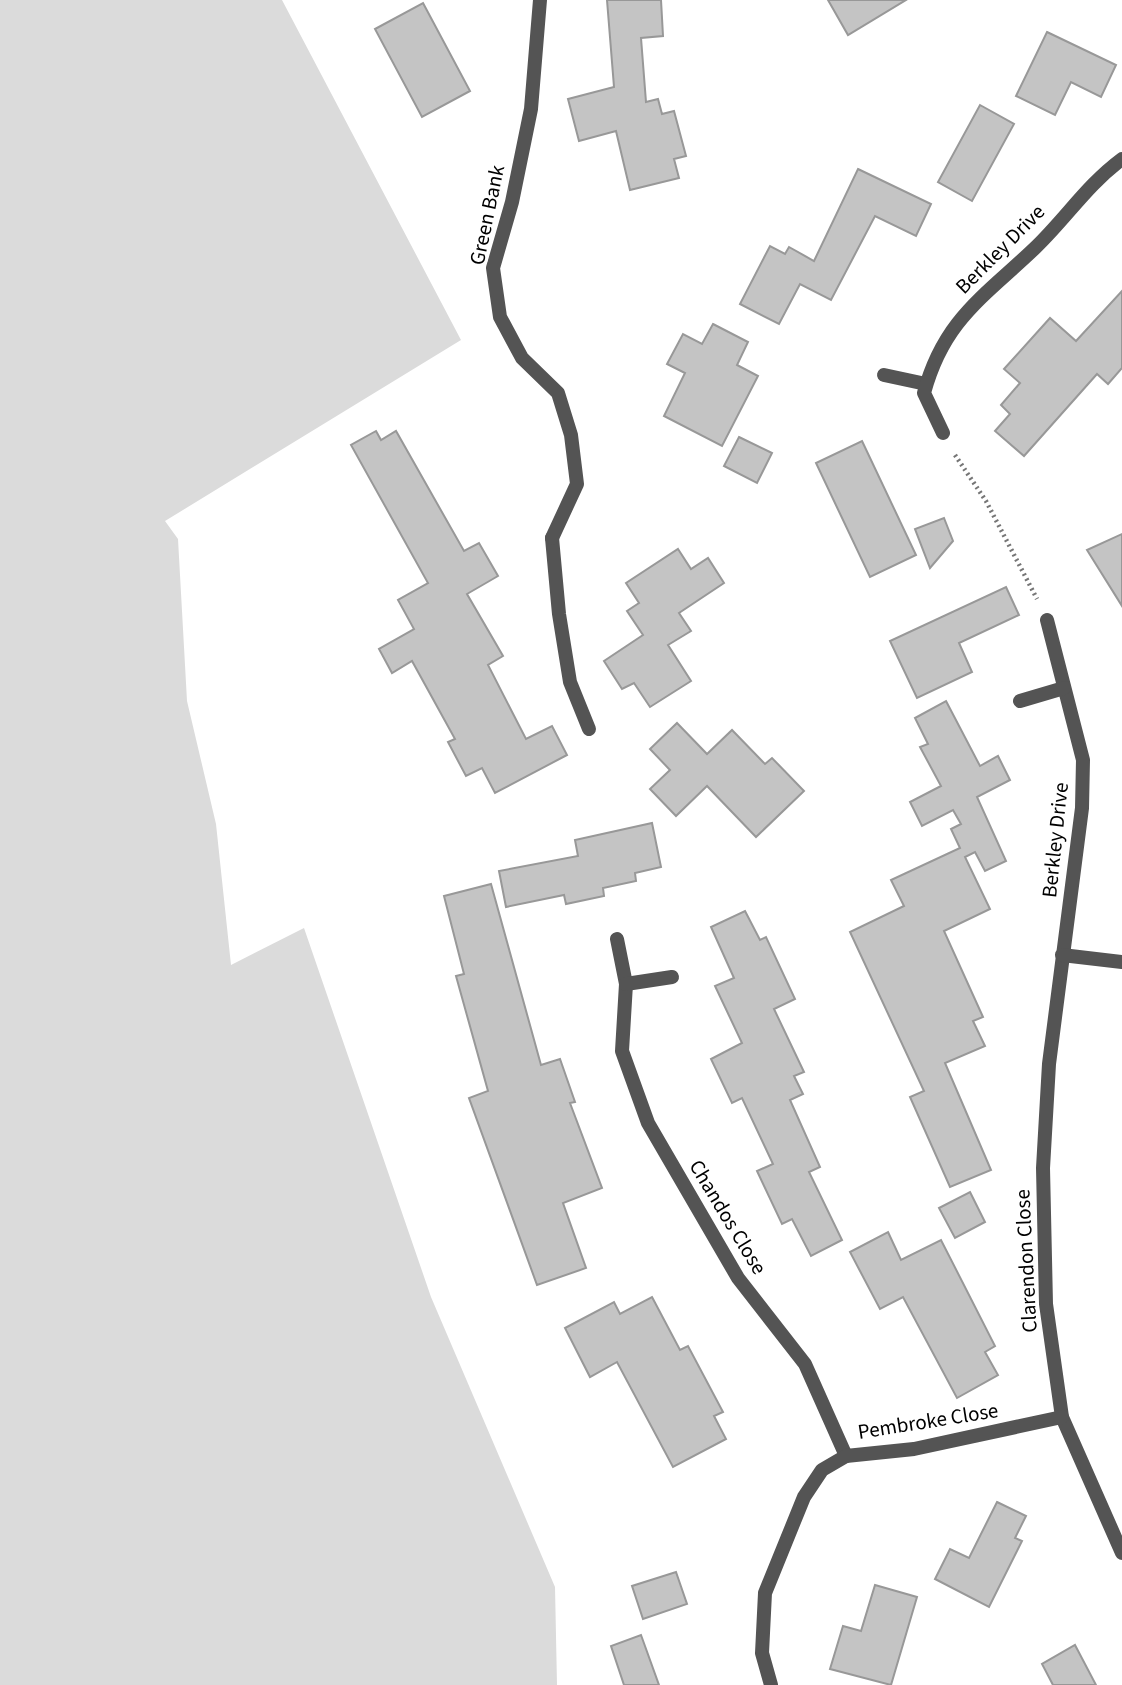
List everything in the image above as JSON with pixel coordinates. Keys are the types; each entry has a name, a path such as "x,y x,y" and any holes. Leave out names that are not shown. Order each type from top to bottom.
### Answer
{"street":[{"name":"Green Bank","path":"540,0 531,109 512,202 493,268 500,317 522,358 558,393 571,435 577,484 552,538 559,614 570,682 589,729"},
{"name":"Berkley Drive","path":"926,384 938,352 975,301 1037,246 1094,180 1122,159"},
{"path":"884,375 926,384 924,393 943,433"},
{"name":"Berkley Drive","path":"1046,620 1083,760 1082,808 1062,955"},
{"path":"1020,701 1064,688"},
{"name":"Chandos Close","path":"617,939 626,984 622,1051 648,1123 738,1278 805,1364 846,1455"},
{"path":"1062,955 1122,962"},
{"name":"Clarendon Close","path":"1062,955 1049,1064 1043,1168 1045,1304 1062,1417 1122,1553"},
{"path":"626,984 671,977"},
{"name":"Pembroke Close","path":"771,1685 762,1653 765,1593 804,1497 822,1470 846,1455 914,1449 1062,1417"}],"path":[{"path":"943,433 986,501 1046,620"}],"shaded area":[{"path":"0,0 282,0 461,340 165,521 178,539 187,701 216,824 231,965 304,928 431,1297 555,1587 557,1685 0,1685"}],"building":[{"path":"607,0 661,0 663,36 641,38 646,102 658,99 662,114 674,111 686,156 674,159 679,178 630,190 616,131 579,141 568,99 614,87"},
{"path":"828,0 906,0 848,35"},
{"path":"423,3 470,91 422,117 375,29"},
{"path":"1047,32 1116,65 1101,97 1071,82 1055,115 1016,96"},
{"path":"980,105 1014,124 972,201 938,182"},
{"path":"858,169 931,204 916,236 875,216 831,300 800,284 779,324 740,304 770,246 785,254 789,247 814,261"},
{"path":"1122,291 1122,368 1108,384 1097,374 1024,456 995,431 1010,414 1001,405 1020,383 1004,369 1050,318 1076,341"},
{"path":"713,324 748,342 737,365 758,376 722,446 664,416 685,373 667,364 683,334 702,344"},
{"path":"376,431 381,440 396,431 464,551 479,543 498,576 467,594 503,656 488,665 526,739 552,726 567,755 495,793 482,768 466,776 448,742 455,739 412,661 392,673 379,649 414,629 398,600 428,583 351,445"},
{"path":"739,437 772,453 757,483 724,466"},
{"path":"862,441 916,555 870,577 816,463"},
{"path":"944,518 953,541 930,568 915,529"},
{"path":"1122,534 1122,606 1087,550"},
{"path":"678,549 691,569 708,558 724,583 679,613 691,631 668,645 691,681 650,707 634,683 622,689 604,661 643,635 627,611 639,603 626,583"},
{"path":"1006,587 1019,615 959,643 972,672 917,698 890,641"},
{"path":"946,701 980,766 998,756 1010,780 977,797 1006,861 985,871 975,852 965,857 990,909 944,931 983,1017 973,1021 985,1046 945,1063 991,1170 950,1187 910,1097 924,1091 850,932 904,906 891,880 960,848 951,829 961,824 953,810 922,826 910,802 941,786 920,747 928,744 915,718"},
{"path":"677,723 707,754 732,730 765,764 772,758 804,791 756,837 707,786 676,816 650,789 670,770 650,749"},
{"path":"652,823 661,867 635,873 636,881 603,888 604,896 566,904 564,895 506,907 499,871 578,856 575,840"},
{"path":"491,884 541,1065 560,1059 575,1102 570,1103 602,1188 563,1203 586,1268 537,1285 469,1098 488,1091 456,976 464,974 444,896"},
{"path":"745,911 760,940 766,937 795,999 774,1009 804,1072 794,1076 803,1094 790,1100 820,1167 809,1172 842,1240 811,1256 792,1219 782,1224 757,1171 773,1164 742,1098 732,1103 711,1059 742,1043 715,986 734,978 711,927"},
{"path":"970,1192 985,1222 955,1238 939,1208"},
{"path":"888,1232 901,1260 941,1240 995,1346 985,1352 998,1375 957,1398 903,1297 880,1309 850,1252"},
{"path":"652,1297 680,1350 688,1346 723,1412 714,1416 726,1439 673,1467 617,1362 590,1377 565,1328 614,1302 620,1314"},
{"path":"997,1502 1026,1516 1015,1538 1022,1541 989,1607 935,1579 950,1549 969,1558"},
{"path":"676,1572 687,1604 643,1619 632,1586"},
{"path":"875,1585 917,1597 891,1685 830,1669 843,1626 861,1631"},
{"path":"641,1635 659,1685 624,1685 611,1646"},
{"path":"1075,1645 1096,1685 1053,1685 1042,1664"}]}
